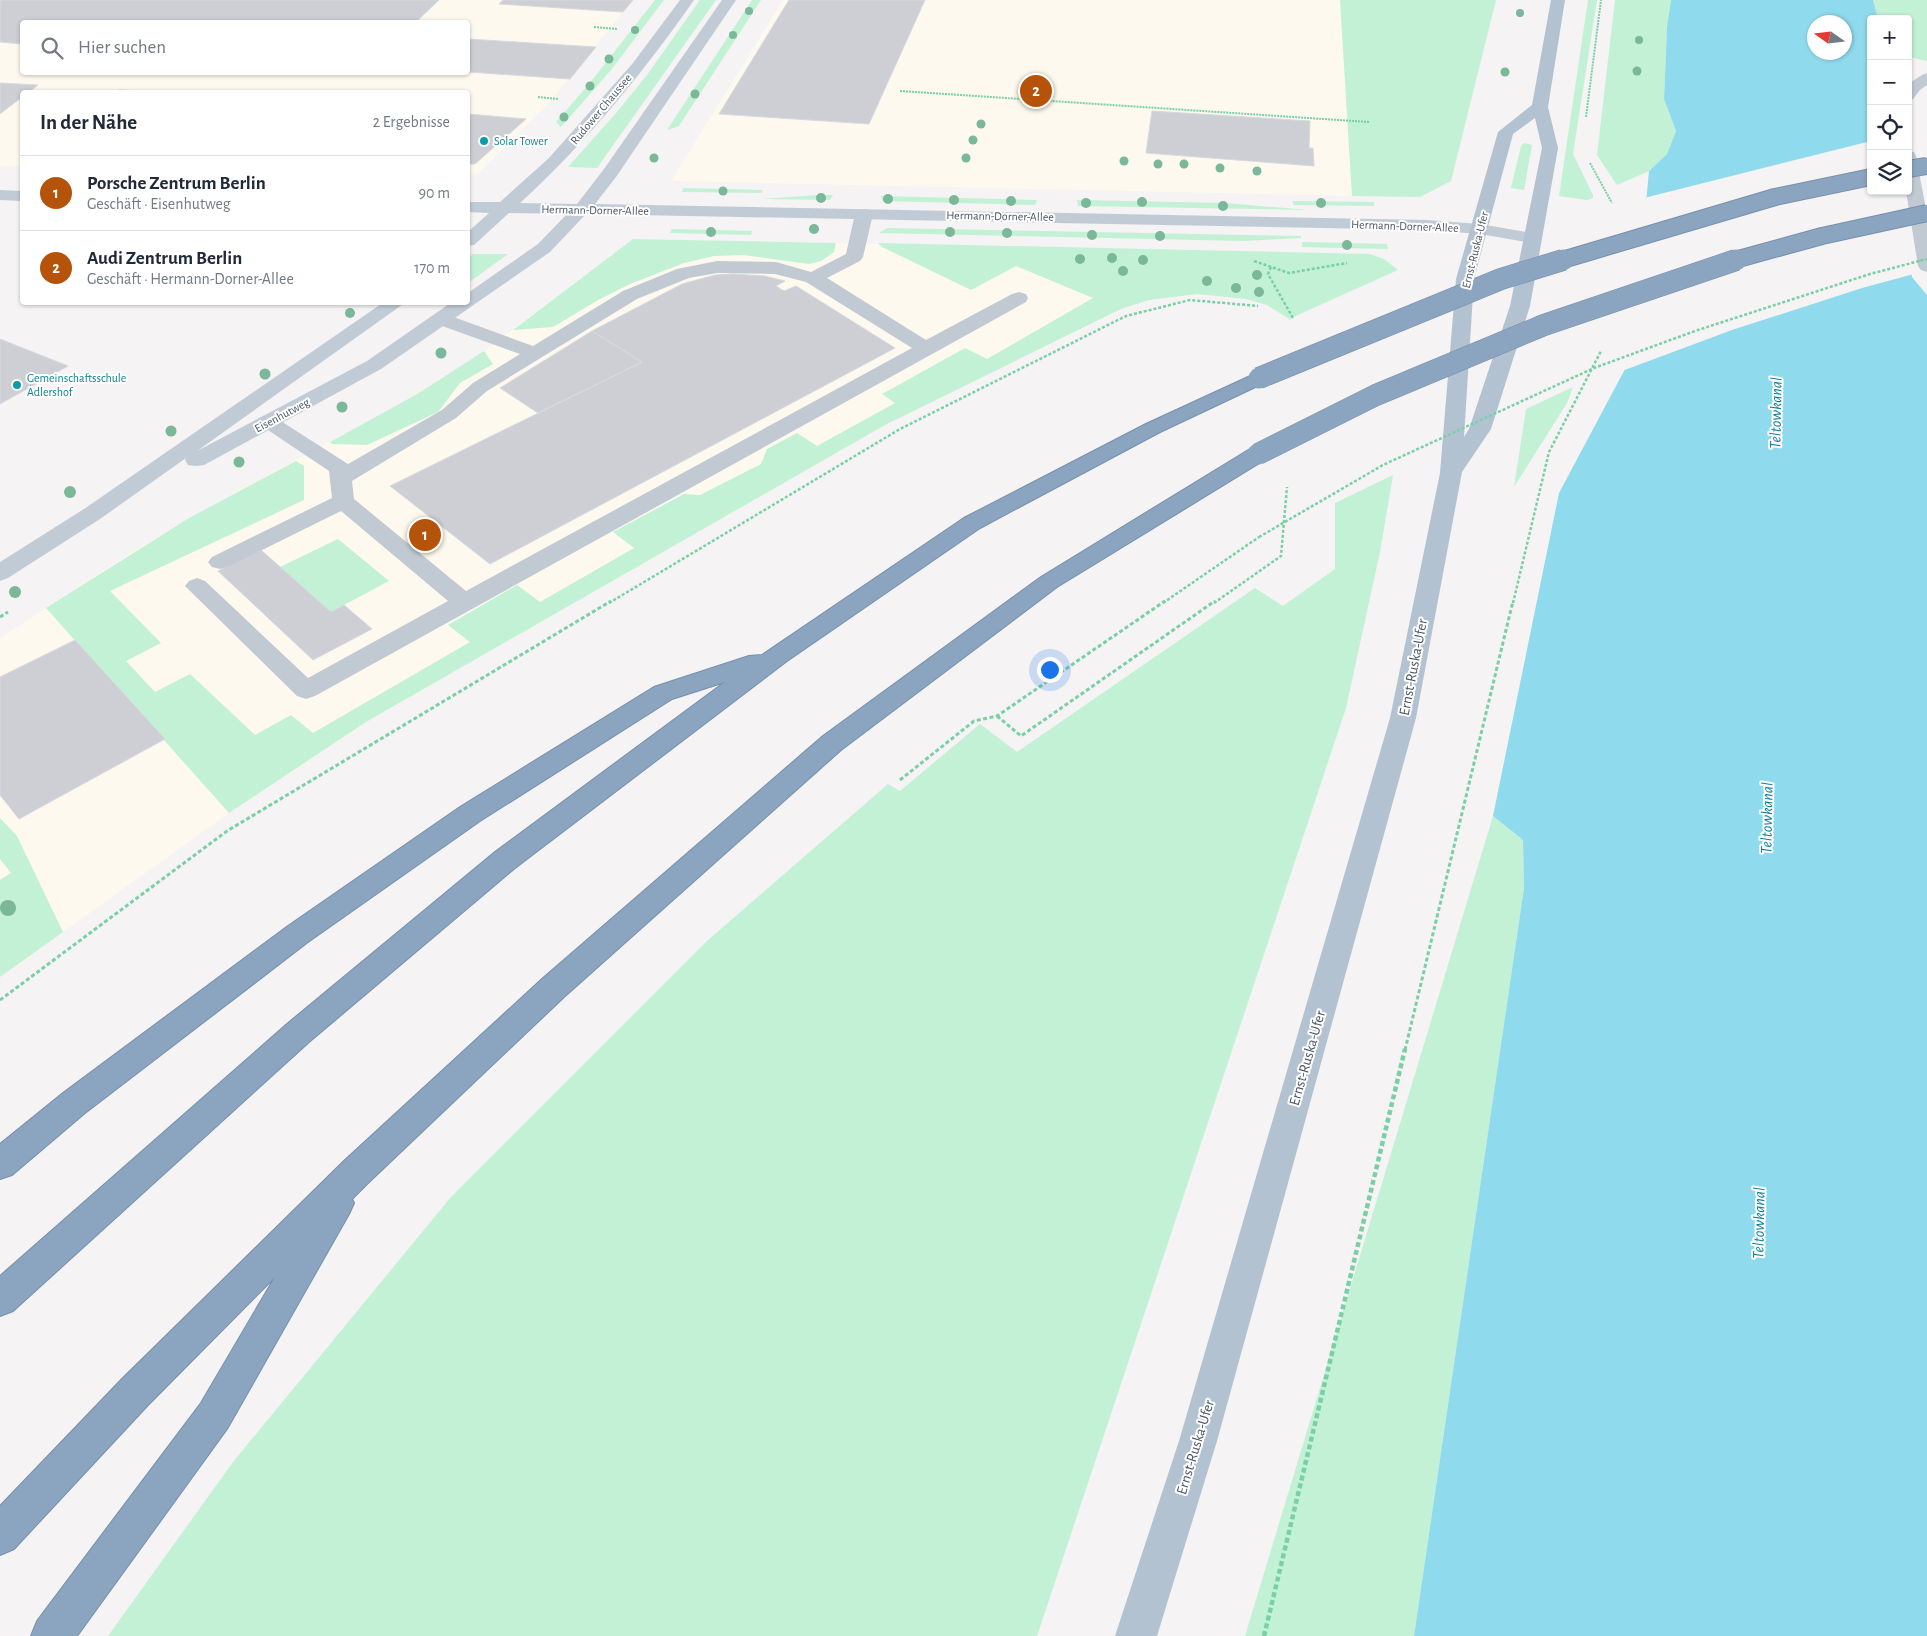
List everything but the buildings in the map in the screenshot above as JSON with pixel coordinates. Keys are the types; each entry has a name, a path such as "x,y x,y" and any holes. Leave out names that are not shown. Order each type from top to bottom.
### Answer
{"highway":[{"path":"1912,169 1927,166"},
{"path":"0,1299 291,1040 505,860 778,655 972,523 1153,428 1259,378 1501,279 1669,227 1775,197 1867,178"},
{"path":"0,1535 135,1392 356,1172 553,988 832,742 1050,582 1258,454 1376,395 1544,325 1714,266 1822,236 1927,213"},
{"path":"0,1164 74,1103 298,934 470,814 663,693 778,655"},
{"path":"52,1636 214,1416 356,1172"}],"main road":[{"name":"Ernst-Ruska-Ufer","path":"1451,472 1480,429 1520,306 1550,148 1540,107 1558,0"},
{"name":"Ernst-Ruska-Ufer","path":"1136,1636 1198,1441 1403,718 1451,472 1465,279 1506,132 1540,107"}],"street":[{"name":"Rudower Chaussee","path":"504,208 555,162 603,109 687,0"},
{"path":"581,210 610,173 729,0"},
{"path":"0,195 20,196"},
{"name":"Hermann-Dorner-Allee","path":"470,207 1427,225 1480,229 1532,238"},
{"path":"470,239 504,208"},
{"name":"Eisenhutweg","path":"470,299 544,248 581,210"},
{"name":"Eisenhutweg","path":"0,573 92,514 393,305"},
{"name":"Eisenhutweg","path":"92,514 374,365 461,305"}],"lane":[{"path":"1912,90 1927,78"},
{"path":"1912,179 1927,266"},
{"path":"813,278 854,257 864,214"},
{"path":"341,478 449,414 480,387 630,295 684,273 717,267 776,268 813,278 926,348"},
{"path":"197,586 306,690 1019,298"},
{"path":"441,318 535,353"},
{"path":"269,422 340,468 343,501 464,602"},
{"path":"220,562 343,501"}],"path":[{"path":"1586,117 1600,0"},
{"path":"594,27 618,29"},
{"path":"900,91 1369,122"},
{"path":"538,97 560,99"},
{"path":"1586,156 1615,208"},
{"path":"900,780 974,721 996,716 1259,537 1383,465 1594,368 1695,331 1870,274 1927,259"},
{"path":"1271,267 1268,274 1285,300 1297,324"},
{"path":"0,1000 227,830 900,428 1126,316 1190,300 1258,306"},
{"path":"1264,1636 1549,452 1601,353 1602,344"},
{"path":"996,716 1021,736 1281,556"}],"shaded area":[{"path":"0,0 633,0 548,104 478,174 470,174 470,90 20,90 20,167 0,166"},
{"path":"783,0 1340,0 1352,196 671,181"},
{"path":"633,239 1221,251 1149,300 1121,309 885,425 366,722 229,813 0,977 0,638 131,553 189,518 419,393 484,351"}],"green space":[{"path":"655,0 664,0 611,70 561,127 556,122 589,84"},
{"path":"700,0 716,0 597,168 568,167 647,75"},
{"path":"752,0 761,0 679,126 667,130"},
{"path":"1340,0 1496,0 1451,181 1420,197 1352,196"},
{"path":"1588,0 1597,0 1573,154 1593,195 1593,198 1587,200 1559,196"},
{"path":"1615,0 1671,0 1667,27 1664,99 1676,131 1667,154 1649,171 1617,185 1597,155"},
{"path":"1873,0 1927,0 1927,61 1912,58 1912,15 1877,15"},
{"path":"1524,143 1532,145 1524,190 1511,188 1521,146"},
{"path":"683,188 763,190 761,193 682,192"},
{"path":"833,195 830,200 761,199"},
{"path":"881,196 1037,200 1035,205 882,201"},
{"path":"1077,200 1226,203 1308,210 1078,206"},
{"path":"1292,201 1374,202 1374,206 1294,205"},
{"path":"887,228 1301,236 1301,238 1243,241 879,233"},
{"path":"672,229 752,231 751,235 670,233"},
{"path":"633,239 836,243 834,252 821,261 809,264 743,255 714,256 684,263 630,284 600,299 553,327 513,330"},
{"path":"1302,242 1387,244 1388,249 1302,247"},
{"path":"878,243 1370,254 1384,259 1398,270 1291,318 1291,320 1267,305 1246,299 1197,294 1149,300 1121,309 885,425 366,722 229,813 46,608 189,518 296,461 304,466 304,500 110,591 161,643 126,661 155,692 190,674 255,735 291,715 313,733 470,642 448,625 517,585 540,602 634,548 613,532 684,494 700,495 761,464 767,449 797,433 817,446 895,403 882,394 965,348 987,359 1093,298 1016,266 971,290 882,247"},
{"path":"473,254 508,254 470,282 470,256"},
{"path":"484,351 493,364 460,383 438,412 367,445 332,444 330,442 419,393"},
{"path":"1573,387 1567,403 1514,487 1526,409"},
{"path":"1393,475 1380,552 1346,708 1037,1636 108,1636 233,1462 451,1197 708,940 888,784 900,791 980,724 1017,752 1255,588 1283,606 1335,569 1335,503"},
{"path":"338,539 389,581 331,612 280,567"},
{"path":"1493,816 1523,840 1524,888 1414,1636 1245,1636"},
{"path":"0,818 17,836 63,932 0,977 0,880 11,873 0,859"}],"water":[{"name":"Teltowkanal","path":"1671,0 1873,0 1877,15 1867,15 1867,195 1898,195 1912,277 1927,295 1927,1636 1414,1636 1524,888 1523,840 1493,816 1559,493 1632,356 1649,171 1667,154 1676,131 1664,99 1667,27"}],"pier":[{"path":"1867,142 1867,195 1900,195 1914,274 1862,288 1732,330 1622,371 1630,355 1644,198"}],"place":[{"name":"Audi Zentrum Berlin","path":"1036,91"},
{"name":"Solar Tower","path":"484,141"},
{"name":"Gemeinschaftsschule Adlershof","path":"17,385"},
{"name":"Porsche Zentrum Berlin","path":"425,535"}]}
